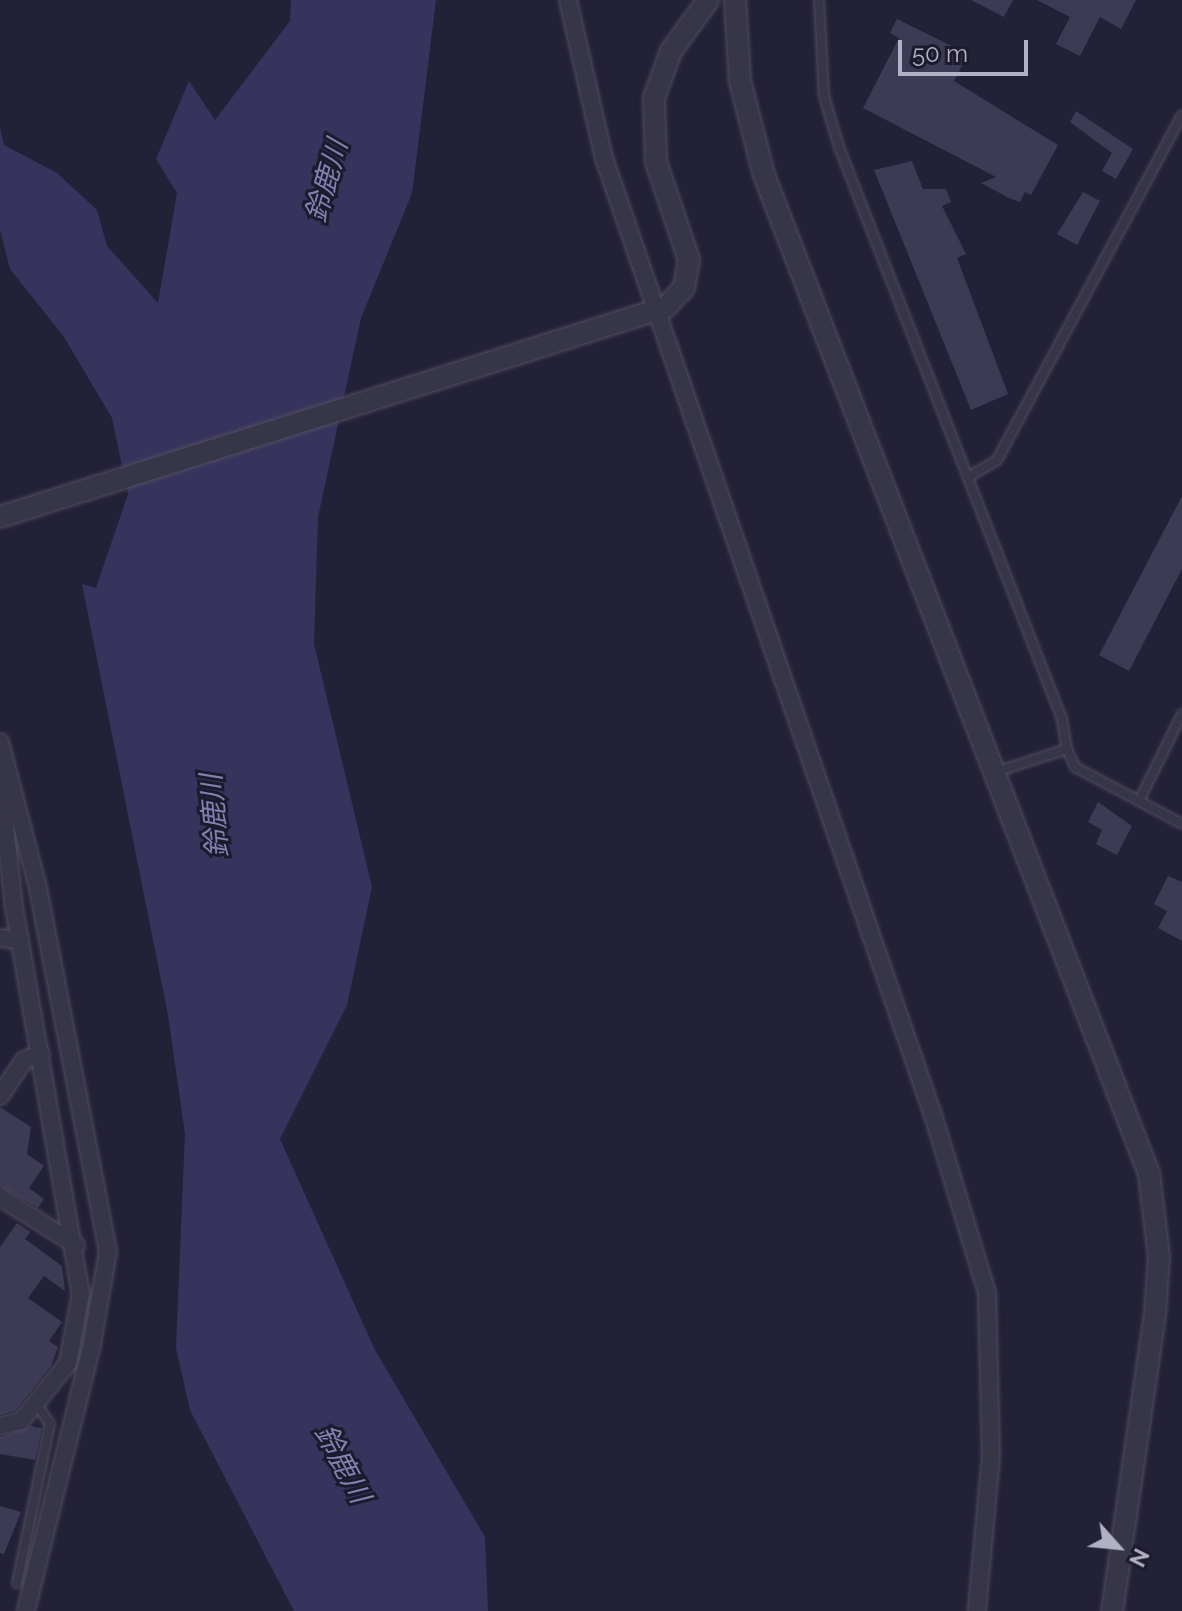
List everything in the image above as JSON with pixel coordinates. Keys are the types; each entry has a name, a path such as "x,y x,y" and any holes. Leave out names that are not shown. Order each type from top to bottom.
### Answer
{"street":[{"path":"568,0 604,158 654,312 928,1100 987,1293 991,1456 977,1611"},
{"path":"0,517 654,312 679,297 689,260 656,162 654,98 671,51 708,0"},
{"path":"735,0 740,81 764,175 1006,768 1135,1123 1155,1204 1155,1314 1112,1611"},
{"path":"0,742 20,940 76,1245 81,1293 68,1363 21,1421 0,1426"},
{"path":"2,776 70,1042 108,1251 92,1344 26,1611"},
{"path":"0,938 20,940"},
{"path":"0,1096 24,1060 41,1054"},
{"path":"0,1197 76,1245"}],"lane":[{"path":"819,0 824,96 839,147 1062,719 1063,749 1075,767 1182,824"},
{"path":"968,477 997,460 1182,115"},
{"path":"1139,801 1182,714"},
{"path":"1006,768 1063,749"},
{"path":"17,1583 50,1424 36,1402"}],"water":[{"name":"鈴鹿川","path":"291,0 436,0 412,193 361,318 318,517 314,644 372,887 347,1005 280,1139 375,1350 485,1537 488,1611 294,1611 190,1410 176,1348 185,1134 168,1015 82,584 96,588 128,494 112,418 64,337 10,269 0,230 0,127 4,145 57,173 97,210 107,246 158,303 177,193 156,159 189,81 215,120 290,21"}],"building":[{"path":"971,0 1013,0 1004,17"},
{"path":"1037,0 1136,0 1121,29 1100,17 1080,56 1056,44 1070,17"},
{"path":"897,19 968,54 954,81 1058,145 1031,195 1025,192 1020,202 1009,198 981,183 996,177 863,108 899,38 890,33"},
{"path":"1076,111 1133,149 1116,179 1102,171 1112,153 1070,122"},
{"path":"912,161 923,189 946,189 951,202 942,206 966,254 957,258 1008,394 971,410 874,170"},
{"path":"1083,192 1100,201 1077,245 1057,234"},
{"path":"1182,496 1182,569 1129,671 1099,655"},
{"path":"1098,802 1132,826 1117,855 1096,844 1102,830 1088,822"},
{"path":"1168,876 1182,882 1182,941 1158,928 1167,911 1154,904"},
{"path":"0,1107 31,1127 27,1154 44,1166 29,1188 44,1199 38,1208 0,1186"},
{"path":"17,1223 30,1232 25,1239 62,1266 65,1291 44,1276 28,1298 62,1322 49,1341 58,1347 51,1366 15,1411 0,1415 0,1247"},
{"path":"31,1426 42,1428 35,1460 0,1454 0,1437"},
{"path":"0,1506 21,1512 4,1554 0,1553"}]}
